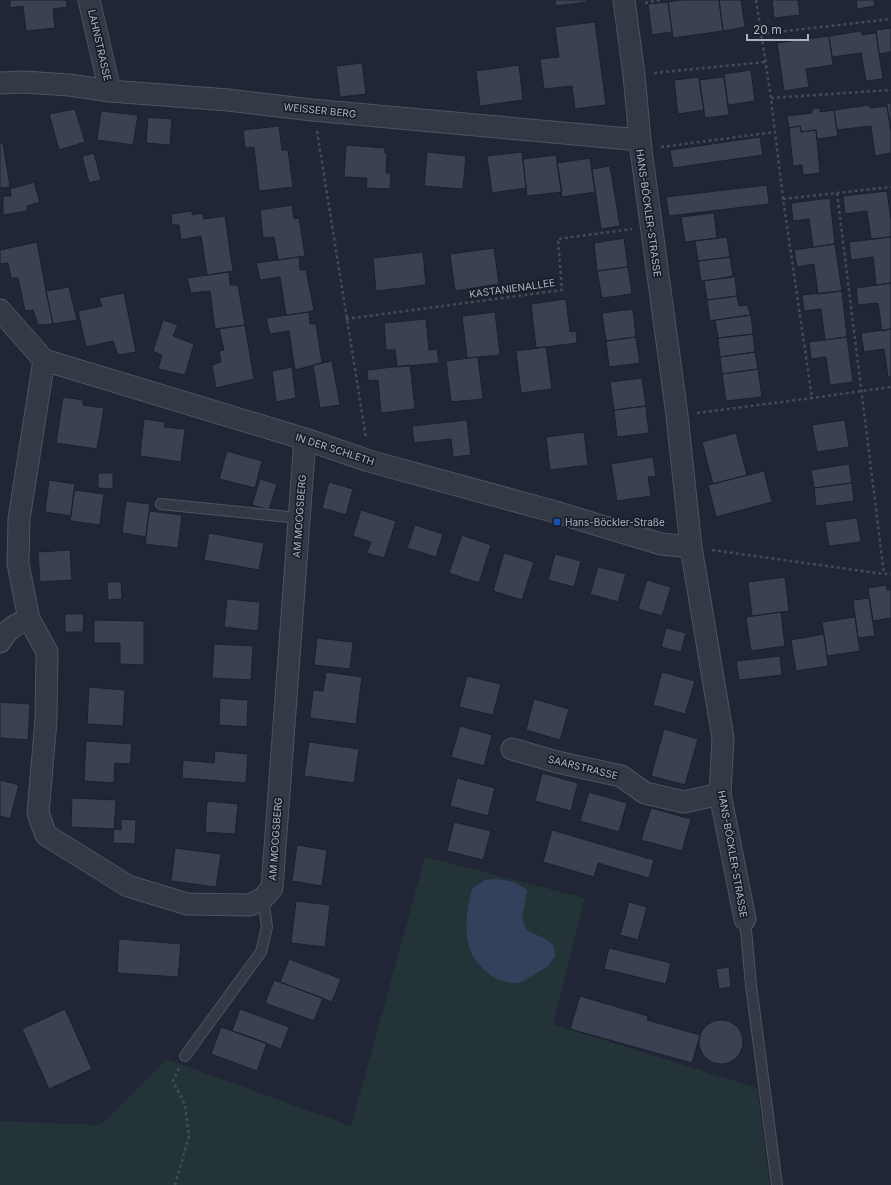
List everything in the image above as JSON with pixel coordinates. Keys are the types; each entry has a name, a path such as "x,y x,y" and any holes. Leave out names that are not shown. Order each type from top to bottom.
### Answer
{"street":[{"name":"LAHNSTRASSE","path":"89,0 110,91"},
{"name":"HANS-BÖCKLER-STRASSE","path":"624,0 634,75 640,145 650,226 677,415 691,547 723,738 720,794 745,919"},
{"name":"WEISSER BERG","path":"0,83 24,82 69,85 110,91 228,100 640,145"},
{"path":"0,310 44,360 18,519 18,564 29,619 47,652 46,720 38,813 46,835 128,886 187,904 250,906 263,898"},
{"name":"IN DER SCHLETH","path":"44,360 305,439 369,460 552,511 661,544 691,547"},
{"name":"AM MOOGSBERG","path":"263,898 272,888 305,439"},
{"path":"0,642 15,624 29,619"},
{"name":"SAARSTRASSE","path":"512,749 557,762 621,776 645,793 684,802 720,794"}],"lane":[{"path":"161,504 299,518"},
{"path":"185,1056 261,952 267,927 263,898"},
{"name":"HANS-BÖCKLER-STRASSE","path":"745,919 751,985 777,1185"}],"path":[{"path":"756,0 812,398"},
{"path":"760,34 891,19"},
{"path":"634,75 765,62"},
{"path":"771,98 891,90"},
{"path":"312,110 316,127 369,460"},
{"path":"640,145 775,132"},
{"path":"783,199 891,187"},
{"path":"837,193 884,574"},
{"name":"KASTANIENALLEE","path":"346,319 562,290 558,239 650,226"},
{"path":"677,415 812,398 891,386"},
{"path":"691,547 891,574"},
{"path":"175,1185 189,1136 185,1105 173,1081 185,1056"}],"shaded area":[{"path":"425,857 585,898 553,1024 757,1088 770,1185 0,1185 0,1121 101,1125 167,1059 351,1126"}],"water":[{"path":"498,879 514,882 527,890 522,919 527,930 547,940 554,946 555,957 547,967 528,979 517,983 502,981 488,973 476,961 467,940 467,918 472,889 485,880"}],"building":[{"path":"10,0 66,0 67,7 53,9 55,28 26,31 23,6 10,8"},
{"path":"555,0 587,0 587,2 556,6"},
{"path":"681,0 719,0 723,31 673,38 668,2"},
{"path":"719,0 741,0 745,27 723,31"},
{"path":"772,0 798,0 800,15 774,18"},
{"path":"856,0 874,0 875,6 857,9"},
{"path":"668,2 672,32 652,35 648,4"},
{"path":"595,22 606,105 575,109 572,86 544,89 540,59 559,57 555,27"},
{"path":"891,28 891,52 879,54 876,30"},
{"path":"861,31 862,35 876,33 883,79 866,81 861,53 832,57 829,36"},
{"path":"829,36 833,65 806,69 809,87 784,91 777,43"},
{"path":"362,63 366,94 340,97 336,66"},
{"path":"519,65 523,100 480,106 476,71"},
{"path":"751,70 755,101 728,105 724,74"},
{"path":"699,77 704,110 678,114 674,80"},
{"path":"724,77 729,115 705,118 699,80"},
{"path":"887,103 891,103 891,130 887,106"},
{"path":"869,105 870,108 887,106 891,132 891,153 875,156 871,126 837,130 834,110"},
{"path":"820,108 820,112 834,110 838,136 817,139 816,130 801,132 800,126 789,128 787,116 812,113 812,109"},
{"path":"75,109 85,142 59,150 49,114"},
{"path":"101,111 138,115 133,145 97,140"},
{"path":"148,117 172,119 170,145 146,143"},
{"path":"279,126 282,150 288,150 293,187 259,191 254,147 245,148 243,130"},
{"path":"800,126 801,132 816,130 820,173 803,175 802,165 793,166 789,128"},
{"path":"760,137 763,155 673,168 670,150"},
{"path":"3,143 10,187 0,188 0,144"},
{"path":"346,145 385,148 385,153 387,153 386,173 391,173 390,189 366,188 367,178 344,177"},
{"path":"427,152 466,156 463,189 424,186"},
{"path":"522,152 526,188 492,193 487,156"},
{"path":"94,153 101,180 89,183 82,156"},
{"path":"556,155 562,192 527,196 523,159"},
{"path":"590,158 595,192 562,197 557,163"},
{"path":"610,166 620,226 601,229 592,169"},
{"path":"34,182 40,202 27,206 27,211 3,215 3,196 11,196 10,189"},
{"path":"767,185 769,204 669,216 666,197"},
{"path":"887,191 891,220 891,237 871,239 867,211 845,214 843,196"},
{"path":"830,198 835,244 813,247 809,219 793,221 791,203"},
{"path":"292,205 294,219 299,218 305,256 278,260 274,237 263,238 260,210"},
{"path":"192,211 192,215 202,213 204,219 225,216 233,271 207,275 201,236 181,240 179,225 172,225 171,214"},
{"path":"714,213 717,238 685,242 681,217"},
{"path":"727,237 730,257 698,261 695,241"},
{"path":"891,237 891,283 876,285 873,257 851,260 849,242"},
{"path":"624,238 628,267 597,271 594,243"},
{"path":"37,242 53,324 38,325 33,310 25,311 18,278 11,278 8,263 1,264 0,262 0,250"},
{"path":"835,244 842,291 818,294 814,264 797,267 794,250"},
{"path":"494,248 499,284 455,291 450,254"},
{"path":"423,252 426,285 376,291 373,258"},
{"path":"299,257 300,270 306,270 314,310 286,315 280,277 260,280 256,263"},
{"path":"730,257 733,277 701,281 698,261"},
{"path":"628,267 632,294 602,298 597,271"},
{"path":"229,272 230,285 238,285 245,325 215,329 210,291 191,293 187,278"},
{"path":"735,276 737,296 707,300 704,281"},
{"path":"891,283 891,329 882,331 878,303 858,305 856,288"},
{"path":"69,287 77,320 53,324 46,291"},
{"path":"842,291 847,337 825,340 821,309 804,311 802,295"},
{"path":"124,293 136,352 118,355 113,341 86,347 78,311 102,306 99,298"},
{"path":"737,296 739,306 747,305 751,315 710,321 707,300"},
{"path":"566,299 570,332 576,331 577,343 536,348 531,304"},
{"path":"633,309 636,337 606,341 602,313"},
{"path":"309,312 310,324 316,324 322,363 295,370 289,331 270,334 266,318"},
{"path":"495,312 500,355 467,358 462,316"},
{"path":"751,315 753,334 718,338 715,320"},
{"path":"426,319 429,350 437,349 439,363 397,367 395,350 386,350 384,323"},
{"path":"163,320 178,325 173,336 194,344 185,375 158,369 162,355 153,351"},
{"path":"245,325 254,379 216,388 212,365 221,362 219,351 224,350 219,329"},
{"path":"891,329 891,377 888,377 884,349 864,352 861,333"},
{"path":"753,334 755,352 720,357 718,338"},
{"path":"636,337 640,363 609,367 606,341"},
{"path":"847,337 853,382 830,385 826,357 811,359 809,342"},
{"path":"546,347 552,389 521,393 516,351"},
{"path":"755,352 758,369 722,374 720,357"},
{"path":"478,357 483,399 451,402 446,361"},
{"path":"332,361 340,405 320,408 313,365"},
{"path":"410,365 415,409 381,413 378,380 368,381 367,370"},
{"path":"292,367 296,398 276,402 272,371"},
{"path":"758,369 762,397 726,401 722,374"},
{"path":"642,378 646,406 614,410 610,382"},
{"path":"63,397 83,400 83,405 104,408 97,449 56,443"},
{"path":"646,406 649,433 617,437 614,410"},
{"path":"144,419 165,422 164,427 185,429 181,462 140,456"},
{"path":"467,420 471,455 453,457 451,439 414,443 412,426"},
{"path":"845,420 849,447 817,452 812,425"},
{"path":"584,432 588,465 550,470 546,437"},
{"path":"736,433 747,475 713,484 702,442"},
{"path":"227,451 262,461 255,488 219,479"},
{"path":"653,457 656,476 648,477 651,496 617,501 611,464"},
{"path":"849,464 852,483 814,488 811,470"},
{"path":"764,471 772,502 716,517 708,485"},
{"path":"98,473 113,473 113,489 98,488"},
{"path":"260,479 277,484 269,510 252,505"},
{"path":"49,480 75,484 71,516 45,512"},
{"path":"329,482 353,489 346,515 322,508"},
{"path":"852,483 854,501 816,506 814,488"},
{"path":"74,490 104,494 100,525 70,521"},
{"path":"126,501 150,504 146,537 122,533"},
{"path":"361,510 396,521 384,558 367,553 371,542 353,536"},
{"path":"149,511 182,515 178,548 145,544"},
{"path":"857,518 861,542 829,546 825,522"},
{"path":"415,525 443,534 436,557 407,548"},
{"path":"209,533 264,543 259,570 204,560"},
{"path":"462,535 491,545 479,583 449,573"},
{"path":"70,550 72,580 40,582 38,552"},
{"path":"504,553 534,562 522,600 493,591"},
{"path":"555,554 581,561 574,587 548,580"},
{"path":"598,567 626,574 618,602 590,594"},
{"path":"785,577 789,611 752,616 748,582"},
{"path":"647,580 671,587 662,616 638,609"},
{"path":"107,582 121,582 122,599 108,600"},
{"path":"886,585 887,590 891,590 891,618 873,621 868,588"},
{"path":"869,598 875,636 858,638 853,600"},
{"path":"227,599 260,602 258,631 224,627"},
{"path":"781,612 785,646 751,651 746,617"},
{"path":"65,614 84,614 83,632 65,632"},
{"path":"855,617 860,651 827,656 822,622"},
{"path":"94,620 144,621 144,665 120,664 120,643 94,643"},
{"path":"666,628 686,633 681,652 661,647"},
{"path":"824,634 828,666 796,671 791,640"},
{"path":"317,638 353,642 350,669 314,665"},
{"path":"214,644 253,646 251,680 212,678"},
{"path":"780,656 782,675 739,680 736,661"},
{"path":"326,672 362,677 356,724 310,718 313,690 323,691"},
{"path":"662,672 695,681 685,714 653,705"},
{"path":"467,676 501,684 493,715 459,707"},
{"path":"89,687 125,690 123,726 87,724"},
{"path":"220,698 248,700 247,727 219,725"},
{"path":"534,699 569,709 560,740 526,730"},
{"path":"0,702 30,704 28,740 0,738"},
{"path":"460,726 492,735 484,766 451,757"},
{"path":"664,729 698,739 685,785 651,776"},
{"path":"86,741 132,744 130,764 115,763 114,783 84,781"},
{"path":"309,742 359,749 354,783 304,776"},
{"path":"215,751 248,754 246,783 182,778 183,760 214,763"},
{"path":"542,773 578,783 571,811 535,801"},
{"path":"457,778 495,788 488,816 450,806"},
{"path":"0,780 19,785 10,819 0,816"},
{"path":"589,792 627,803 619,832 580,821"},
{"path":"72,798 116,800 114,829 71,827"},
{"path":"207,801 238,804 235,834 205,832"},
{"path":"651,808 691,819 682,851 641,840"},
{"path":"121,819 136,820 135,844 113,843 114,829 121,830"},
{"path":"454,822 491,831 483,860 447,851"},
{"path":"552,830 654,860 649,878 598,863 594,877 543,862"},
{"path":"297,845 327,850 322,886 292,881"},
{"path":"175,848 221,854 216,887 171,881"},
{"path":"296,901 330,905 325,947 291,943"},
{"path":"629,902 647,907 638,940 620,935"},
{"path":"119,939 181,944 178,977 117,973"},
{"path":"609,948 671,963 666,984 604,969"},
{"path":"289,959 341,979 332,1002 280,982"},
{"path":"729,967 731,987 719,989 716,969"},
{"path":"274,980 323,998 314,1021 265,1003"},
{"path":"580,996 648,1016 647,1020 700,1035 692,1063 570,1029"},
{"path":"65,1009 92,1069 49,1089 22,1029"},
{"path":"240,1009 289,1027 281,1049 232,1031"},
{"path":"721,1020 733,1024 739,1030 743,1042 739,1054 733,1060 721,1064 709,1060 703,1054 699,1042 703,1030 709,1024"},
{"path":"221,1027 267,1043 257,1071 211,1054"}],"place":[{"name":"Hans-Böckler-Straße","path":"557,522"}]}
